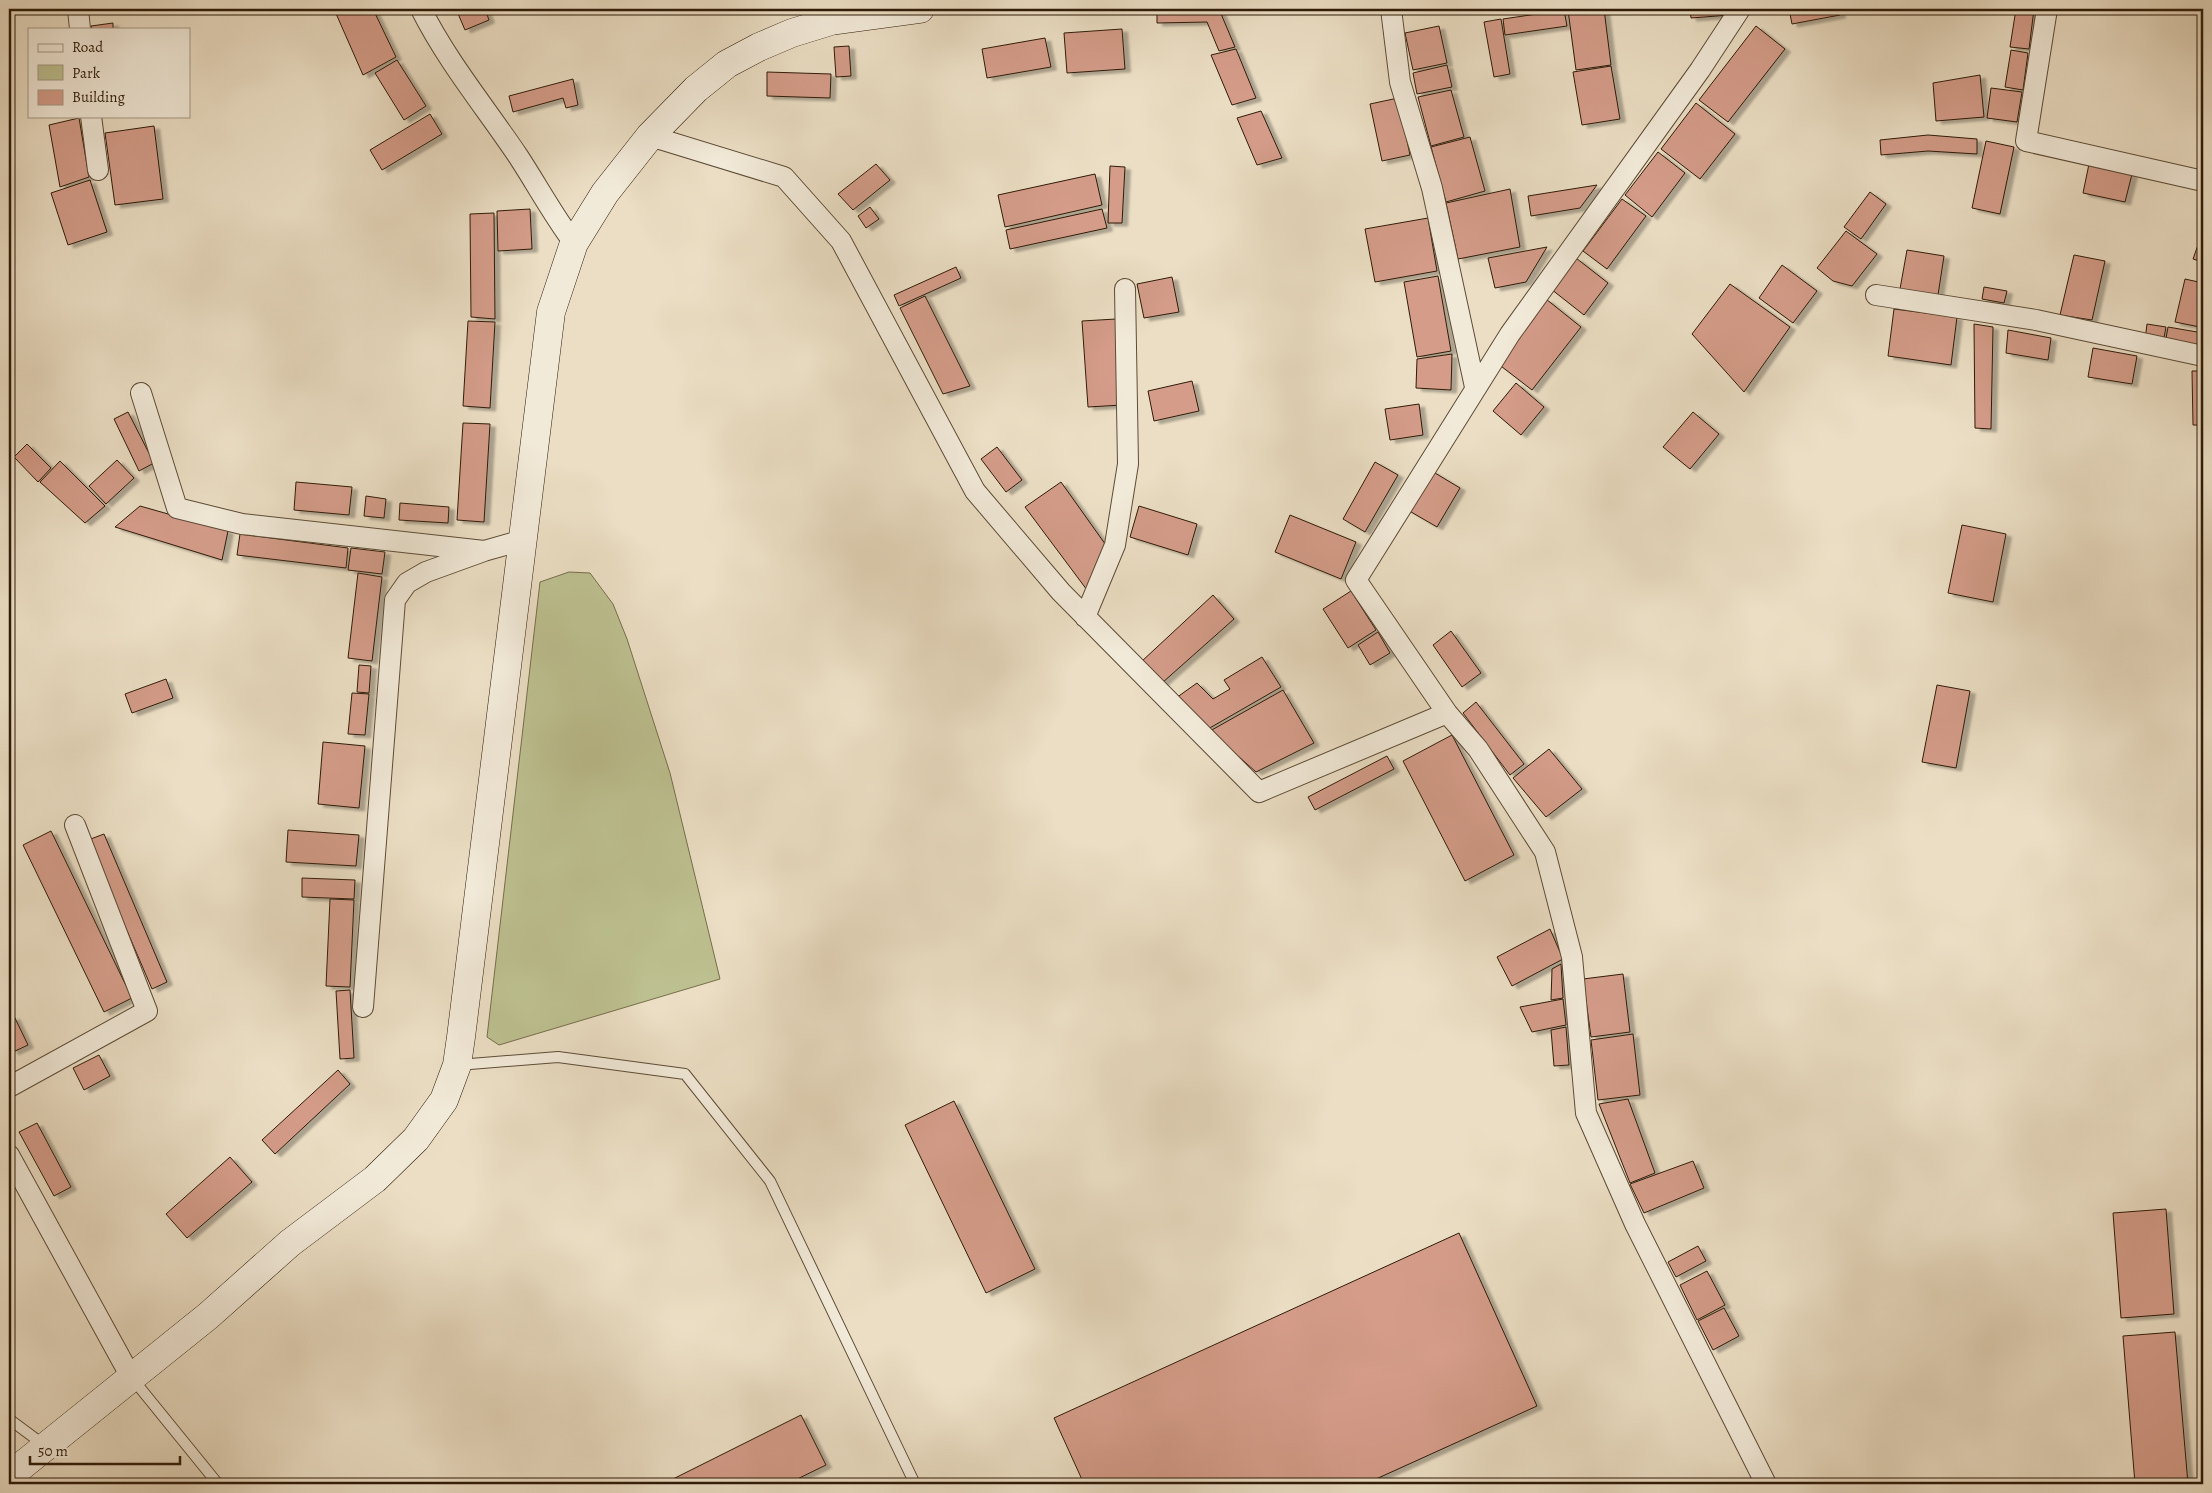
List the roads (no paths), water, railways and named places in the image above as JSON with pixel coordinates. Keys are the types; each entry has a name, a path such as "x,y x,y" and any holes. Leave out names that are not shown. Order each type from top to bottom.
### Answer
{"main road":[{"path":"9,1476 208,1316 290,1243 375,1179 416,1139 444,1100 457,1065 551,312 574,243 605,192 650,136 696,89 727,64 759,47 792,33 831,21 920,9"}],"street":[{"path":"78,9 80,28"},
{"path":"421,9 434,35 519,158 554,215 574,243"},
{"path":"1391,9 1400,82 1432,188 1475,387"},
{"path":"1740,9 1700,70 1516,326 1475,387 1356,580 1447,713 1478,750 1546,852 1572,957 1586,1113 1635,1224 1766,1484"},
{"path":"2047,9 2026,141 2203,181"},
{"path":"91,118 98,170"},
{"path":"650,136 784,177 841,241 975,491 1084,617 1259,792 1447,713"},
{"path":"1084,617 1115,545 1128,464 1125,289"},
{"path":"1876,295 2036,320 2203,356"},
{"path":"141,393 177,508 242,524 484,551"},
{"path":"363,1007 395,600 407,583 426,572 484,551 523,540"},
{"path":"9,1087 147,1011 75,825"},
{"path":"9,1155 131,1377"}],"lane":[{"path":"457,1065 558,1057 685,1074 770,1181 915,1484"},
{"path":"131,1377 218,1484"},
{"path":"9,1419 45,1446"}]}
